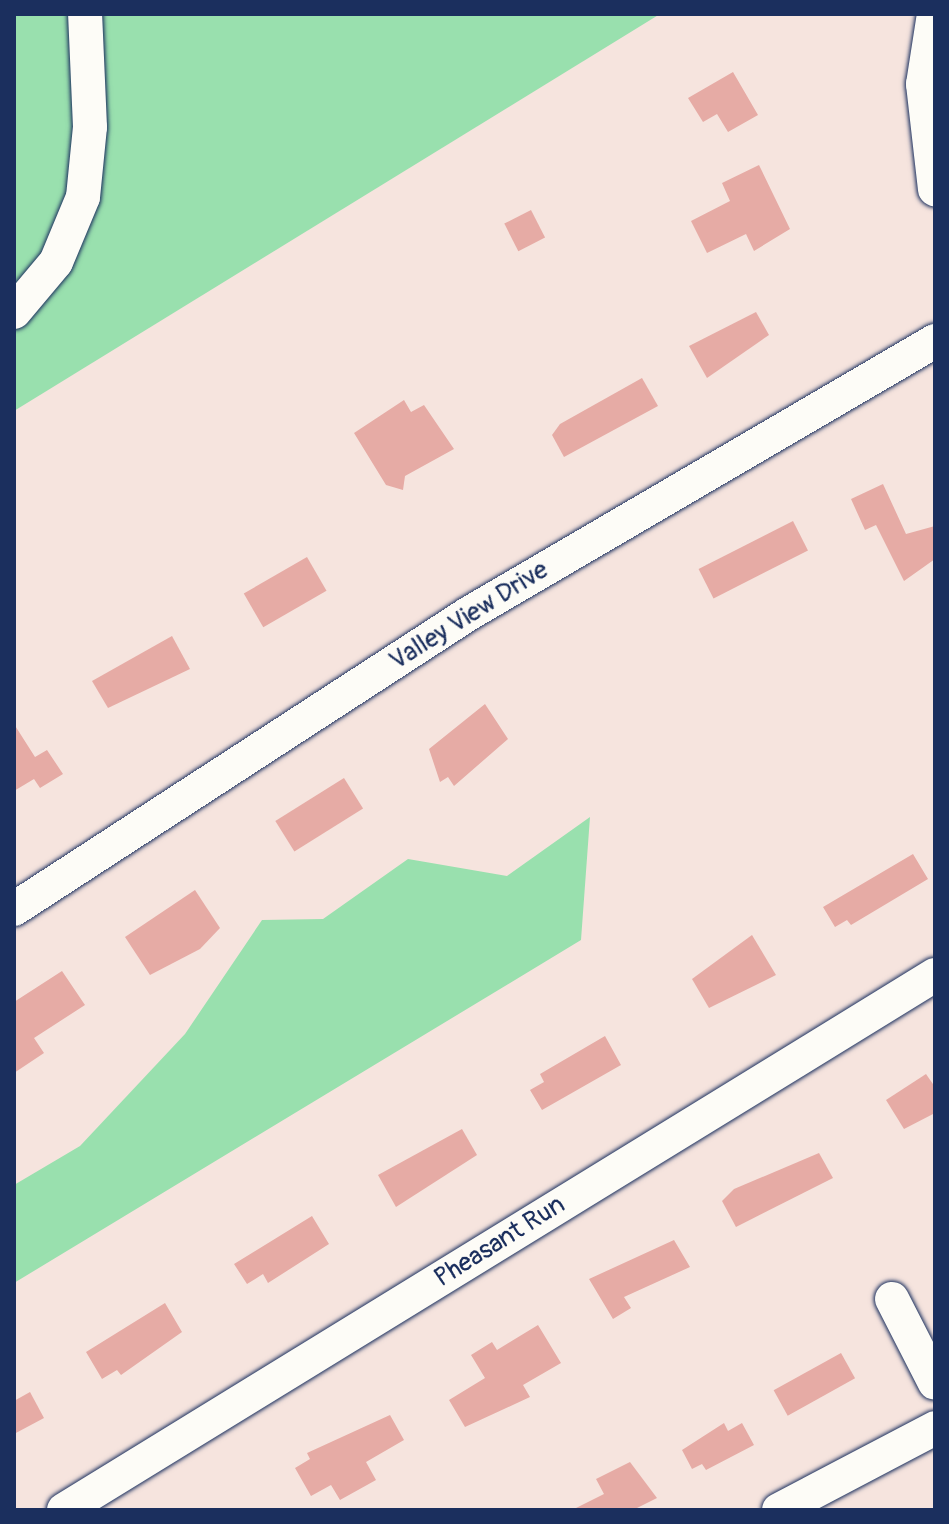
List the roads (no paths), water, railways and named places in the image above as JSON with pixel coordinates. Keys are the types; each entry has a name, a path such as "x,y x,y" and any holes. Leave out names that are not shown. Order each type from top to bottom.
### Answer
{"street":[{"path":"14,312 56,262 83,197 90,127 85,14"},
{"path":"934,14 924,74 935,189"},
{"name":"Valley View Drive","path":"14,909 468,614 935,341"},
{"name":"Pheasant Run","path":"64,1510 935,975"},
{"path":"892,1299 935,1383"},
{"path":"779,1510 935,1428"}]}
